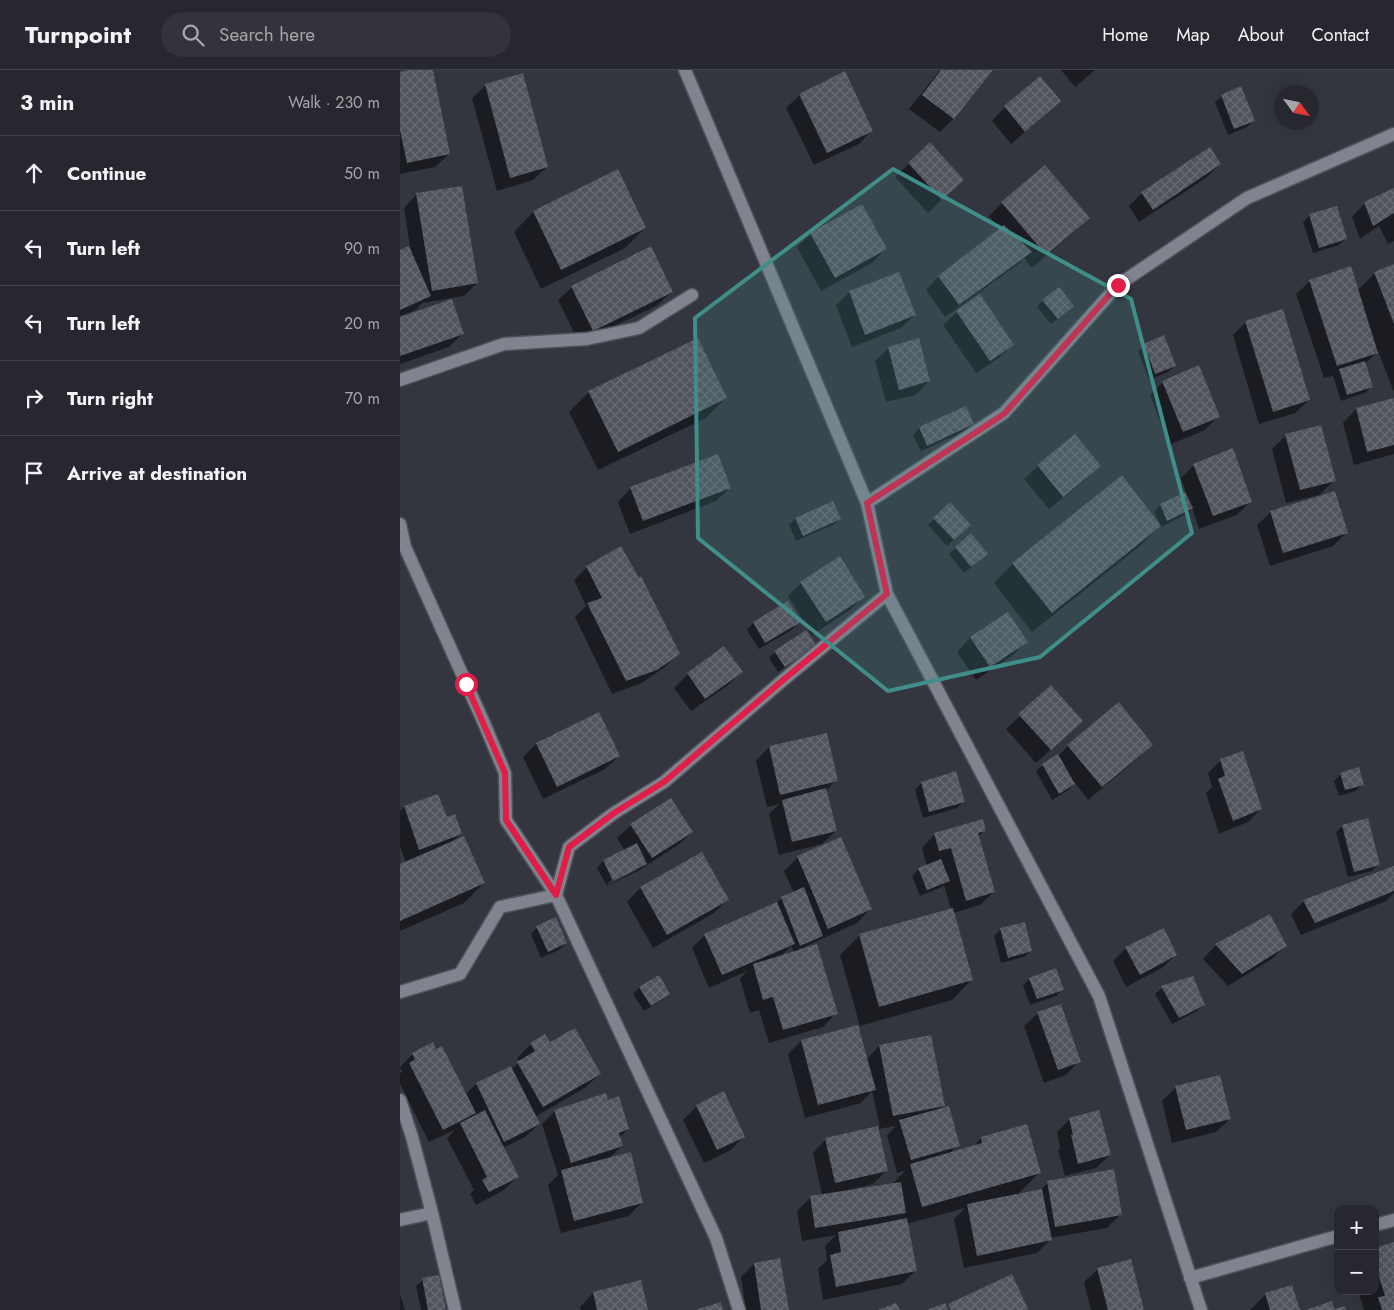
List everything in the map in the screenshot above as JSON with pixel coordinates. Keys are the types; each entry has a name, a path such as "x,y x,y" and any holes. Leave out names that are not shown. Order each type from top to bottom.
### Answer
{"street":[{"path":"685,70 867,503 887,594 1099,996 1201,1310"},
{"path":"867,503 1004,414 1118,285 1247,198 1394,134"},
{"path":"400,380 504,344 587,339 639,328 692,295"},
{"path":"400,524 406,547 505,773 506,820 556,895 716,1238 739,1310"},
{"path":"556,895 569,847 614,813 664,782 887,594"},
{"path":"400,992 460,974 500,907 556,895"},
{"path":"400,1100 432,1213 454,1310"},
{"path":"400,1220 432,1213"},
{"path":"1379,1224 1394,1220"},
{"path":"1190,1278 1334,1237"}],"highlighted area":[{"path":"893,169 1131,299 1192,533 1040,657 888,691 698,538 695,318"}],"building":[{"path":"433,70 450,154 407,163 400,130 400,72"},
{"path":"941,70 993,70 954,119 922,95"},
{"path":"845,71 873,131 827,153 799,94"},
{"path":"523,73 548,167 510,178 485,84"},
{"path":"1040,76 1061,101 1025,132 1004,106"},
{"path":"1241,86 1255,121 1234,129 1221,95"},
{"path":"930,142 964,180 942,200 908,163"},
{"path":"1210,147 1221,164 1153,210 1141,192"},
{"path":"1045,165 1090,218 1046,255 1001,202"},
{"path":"618,169 646,228 561,270 533,211"},
{"path":"462,186 478,283 432,291 416,193"},
{"path":"1394,188 1394,213 1373,226 1364,202"},
{"path":"862,204 887,249 835,278 810,233"},
{"path":"1337,206 1347,239 1319,248 1309,214"},
{"path":"1004,225 1032,252 959,305 938,276"},
{"path":"409,246 431,296 400,310 400,250"},
{"path":"651,246 673,292 593,331 571,286"},
{"path":"1394,264 1394,324 1374,272"},
{"path":"1351,266 1378,353 1337,366 1309,280"},
{"path":"899,272 916,315 865,335 849,291"},
{"path":"1059,287 1074,306 1058,319 1042,300"},
{"path":"980,294 1014,345 990,361 956,311"},
{"path":"452,299 464,334 400,356 400,317"},
{"path":"1283,309 1310,400 1273,412 1245,321"},
{"path":"1164,335 1176,366 1155,374 1144,344"},
{"path":"698,338 727,398 618,452 588,391"},
{"path":"919,338 930,381 899,390 888,347"},
{"path":"1365,361 1373,387 1347,395 1339,369"},
{"path":"1199,365 1220,417 1183,432 1162,381"},
{"path":"1394,398 1394,445 1367,452 1356,408"},
{"path":"966,406 974,424 927,446 919,427"},
{"path":"1321,425 1336,481 1300,490 1285,434"},
{"path":"1075,434 1101,466 1063,497 1037,465"},
{"path":"1233,448 1252,502 1213,516 1193,464"},
{"path":"718,454 731,488 643,521 630,487"},
{"path":"1122,475 1161,526 1052,613 1012,563"},
{"path":"1335,491 1348,533 1283,553 1270,511"},
{"path":"1185,492 1193,508 1167,521 1160,504"},
{"path":"833,501 841,519 803,536 795,518"},
{"path":"950,502 971,525 954,540 933,518"},
{"path":"971,533 988,554 971,567 955,547"},
{"path":"621,546 639,578 641,576 680,654 657,670 626,681 587,603 602,598 586,566"},
{"path":"840,556 865,597 826,622 800,582"},
{"path":"788,601 801,622 765,643 753,622"},
{"path":"1008,612 1028,642 990,667 970,637"},
{"path":"806,630 817,646 785,667 774,651"},
{"path":"724,646 743,672 705,699 687,673"},
{"path":"1051,685 1083,721 1051,750 1018,714"},
{"path":"1119,702 1153,745 1102,787 1067,745"},
{"path":"599,712 620,756 557,787 536,743"},
{"path":"827,733 838,781 780,795 769,746"},
{"path":"1243,751 1262,809 1233,821 1218,779 1225,776 1220,759"},
{"path":"1058,754 1075,784 1059,794 1042,764"},
{"path":"1359,767 1364,785 1345,790 1340,773"},
{"path":"956,771 965,802 929,812 921,782"},
{"path":"826,788 837,831 792,842 782,800"},
{"path":"438,794 447,817 455,814 462,834 419,850 404,806"},
{"path":"671,798 693,832 652,858 630,824"},
{"path":"1368,818 1380,865 1354,872 1342,825"},
{"path":"983,819 986,831 978,833 995,892 966,901 951,848 939,851 934,833"},
{"path":"464,836 485,883 400,921 400,864"},
{"path":"841,837 872,909 828,929 797,856"},
{"path":"637,843 647,864 613,881 603,860"},
{"path":"702,852 729,900 667,935 640,887"},
{"path":"941,859 950,881 927,890 918,868"},
{"path":"1394,866 1394,891 1315,923 1303,900"},
{"path":"804,887 823,936 800,946 781,897"},
{"path":"777,902 795,944 722,975 704,934"},
{"path":"953,908 973,980 879,1007 859,934"},
{"path":"1270,914 1287,946 1242,974 1215,944"},
{"path":"556,917 567,943 548,952 536,926"},
{"path":"1025,922 1032,951 1008,958 1000,928"},
{"path":"1164,928 1177,955 1140,975 1125,947"},
{"path":"817,944 838,1014 783,1030 773,997 763,1000 753,964"},
{"path":"1056,968 1064,990 1037,999 1029,978"},
{"path":"659,975 670,994 651,1006 639,987"},
{"path":"1193,976 1205,1005 1179,1018 1161,986"},
{"path":"1061,1004 1081,1062 1058,1070 1037,1012"},
{"path":"858,1025 876,1090 818,1105 801,1040"},
{"path":"575,1028 601,1074 543,1107 517,1062 535,1051 530,1043 545,1034 550,1042"},
{"path":"931,1035 945,1106 893,1116 879,1045"},
{"path":"433,1042 436,1049 442,1046 476,1113 443,1130 409,1063 415,1059 412,1053"},
{"path":"511,1066 540,1124 504,1142 476,1083"},
{"path":"1220,1075 1231,1119 1186,1130 1175,1086"},
{"path":"724,1091 745,1137 717,1150 696,1105"},
{"path":"606,1093 608,1100 619,1096 629,1129 619,1133 623,1146 571,1163 554,1110"},
{"path":"949,1106 960,1146 911,1160 899,1120"},
{"path":"485,1110 519,1177 489,1192 482,1180 487,1177 460,1123"},
{"path":"1099,1110 1111,1155 1078,1164 1069,1118"},
{"path":"1027,1124 1041,1173 922,1207 910,1164 982,1143 981,1137"},
{"path":"878,1126 888,1171 835,1183 825,1138"},
{"path":"631,1152 643,1203 574,1221 561,1170"},
{"path":"1114,1169 1122,1215 1055,1227 1047,1181"},
{"path":"901,1182 906,1213 815,1228 810,1196"},
{"path":"1042,1189 1052,1240 977,1256 967,1204"},
{"path":"907,1218 917,1271 836,1287 830,1255 841,1252 838,1232"},
{"path":"1394,1242 1394,1310 1382,1310 1378,1297 1385,1296 1379,1277 1379,1247"},
{"path":"780,1258 789,1310 761,1310 754,1263"},
{"path":"1131,1259 1144,1310 1108,1310 1097,1268"},
{"path":"1012,1274 1028,1309 951,1310 948,1304"},
{"path":"439,1275 446,1310 428,1310 422,1278"},
{"path":"641,1280 648,1310 597,1310 593,1292"},
{"path":"1292,1285 1300,1310 1270,1310 1265,1293"},
{"path":"1332,1301 1334,1309 1345,1306 1346,1310 1306,1310"},
{"path":"721,1302 723,1310 695,1310"},
{"path":"896,1303 900,1310 878,1310"},
{"path":"945,1303 948,1310 927,1310"}],"route":[{"path":"466,684 505,773 506,820 556,895 569,847 614,813 664,782 887,594 867,503 1004,414 1118,285"}]}
